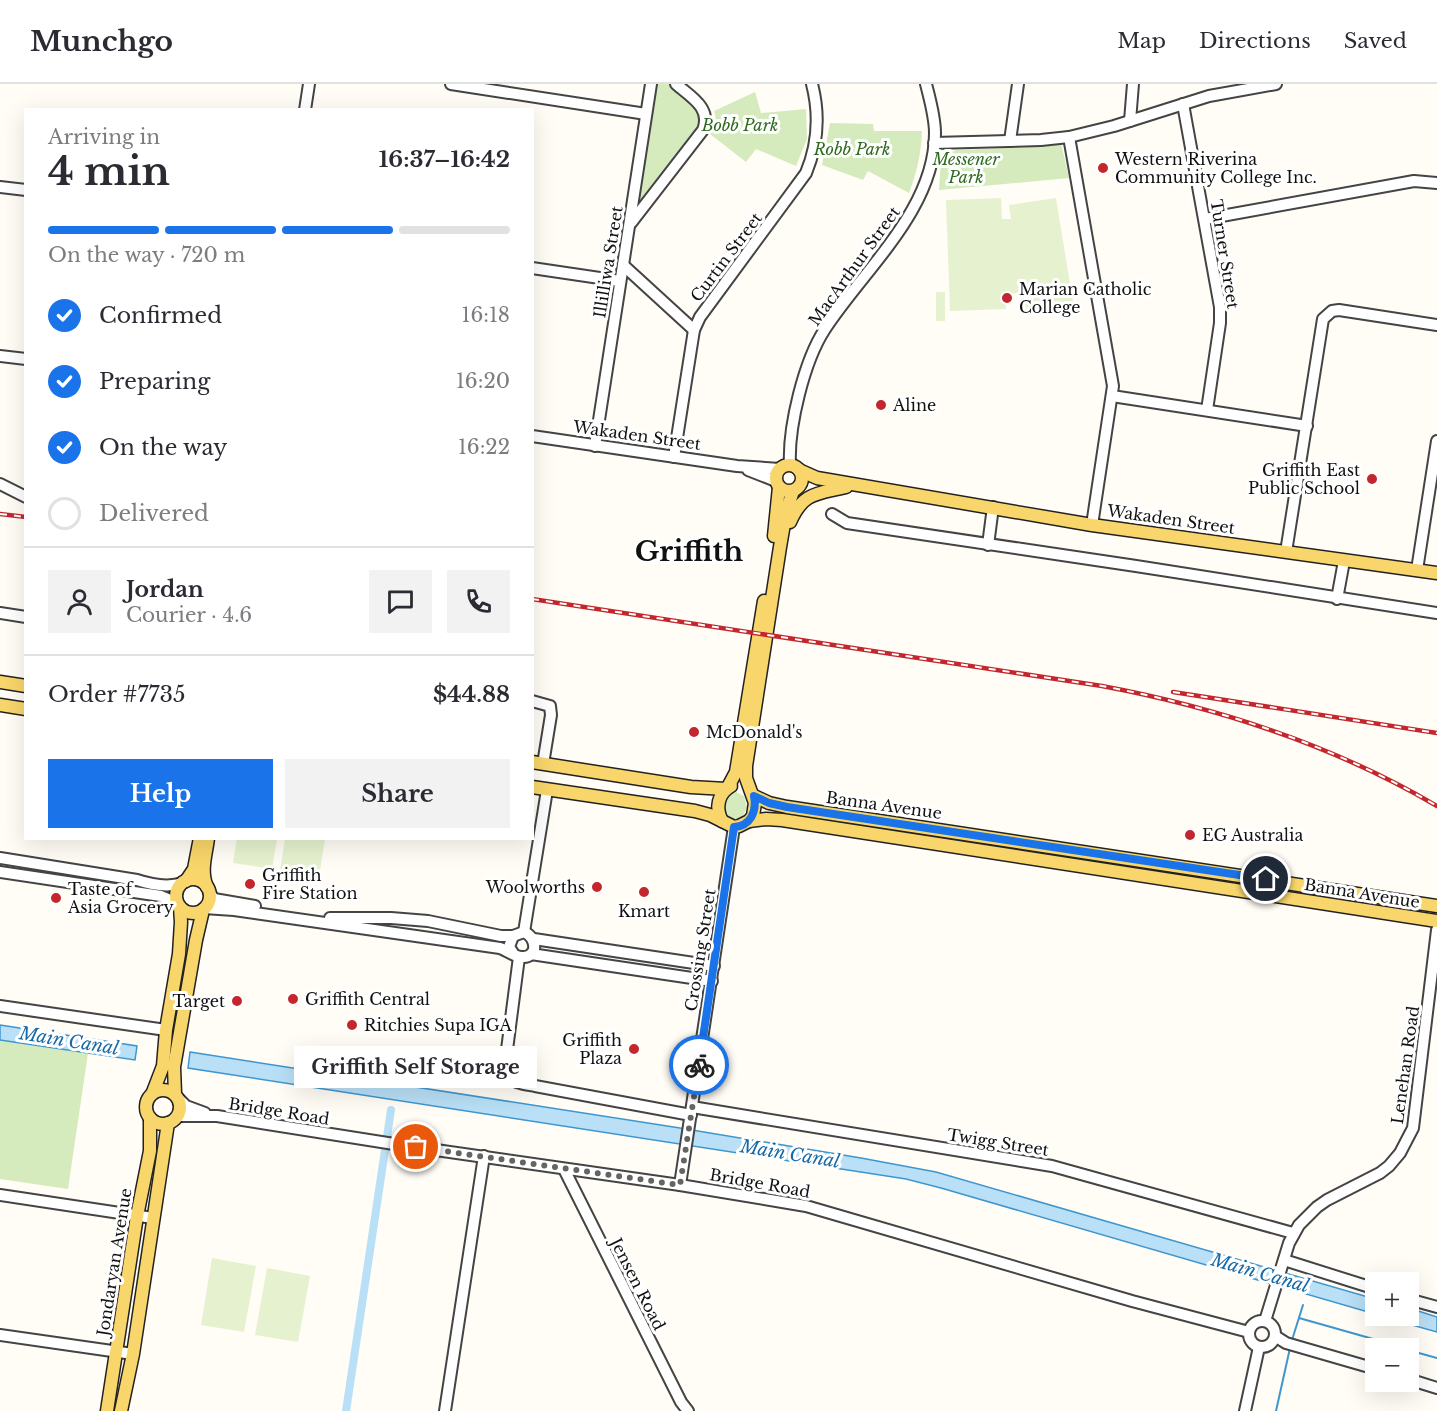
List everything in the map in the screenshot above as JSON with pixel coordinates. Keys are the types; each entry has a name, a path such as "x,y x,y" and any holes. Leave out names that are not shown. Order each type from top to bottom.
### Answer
{"main road":[{"name":"Wakaden Street","path":"785,474 1092,525 1437,573"},
{"path":"785,474 786,491 795,489"},
{"path":"534,787 695,811 710,814 734,827 749,821 754,810 752,794 746,778 746,766 786,512 802,477 785,474"},
{"path":"722,821 718,806 721,794 736,772 785,474"},
{"name":"Wakaden Street","path":"795,489 820,485 870,488"},
{"path":"780,547 796,507 804,500 821,492 846,487"},
{"path":"0,682 24,686"},
{"path":"0,705 24,709"},
{"path":"538,763 692,787 741,786 752,794"},
{"name":"Banna Avenue","path":"752,794 769,803 787,807 1437,906"},
{"name":"Banna Avenue","path":"749,821 782,820 1437,921"},
{"path":"171,1047 166,1030 179,954 181,922 177,892 194,869 200,840"},
{"path":"169,1066 146,1102 147,1113 158,1124 173,1120 180,1105 169,1066 171,1047 203,909 209,899 203,878 208,840"},
{"path":"184,882 200,881 208,891"},
{"path":"179,905 192,913 203,909"},
{"path":"153,1092 162,1089 177,1097"},
{"name":"Jondaryan Avenue","path":"107,1411 136,1216 150,1151 150,1118"},
{"name":"Jondaryan Avenue","path":"122,1411 133,1354 153,1218 173,1120"}],"street":[{"path":"305,108 309,84"},
{"path":"451,84 646,114"},
{"name":"Illilliwa Street","path":"596,446 651,84"},
{"path":"630,224 703,130 706,122 706,116 700,105 676,84"},
{"name":"Curtin Street","path":"674,457 694,330 700,316 806,174 813,155 816,137 817,117 812,84"},
{"name":"MacArthur Street","path":"785,474 795,415 812,355 824,331 914,209 924,186 934,143 934,129 926,84"},
{"path":"1010,141 1018,84"},
{"path":"1130,121 1133,84"},
{"path":"934,143 1069,137 1183,104 1258,86 1276,84"},
{"name":"Turner Street","path":"1183,104 1220,308 1220,323 1207,410"},
{"path":"1069,137 1113,386 1092,525"},
{"path":"1205,219 1414,181 1437,183"},
{"path":"0,187 24,190"},
{"path":"623,265 694,330"},
{"path":"534,268 620,281"},
{"path":"1286,552 1323,319 1328,314 1339,310 1437,325"},
{"path":"0,356 24,359"},
{"path":"1112,396 1307,426"},
{"name":"Wakaden Street","path":"534,436 785,474"},
{"path":"1417,570 1437,441"},
{"path":"0,484 24,496"},
{"path":"988,545 993,507"},
{"path":"832,514 848,524 1437,613"},
{"path":"1337,598 1344,561"},
{"path":"0,614 24,617"},
{"path":"534,702 550,706 551,715 538,763"},
{"path":"524,932 547,790"},
{"name":"Crossing Street","path":"680,1185 734,827"},
{"path":"0,858 157,885 173,886 184,882"},
{"path":"20,875 23,861"},
{"path":"0,872 161,896 179,905"},
{"path":"208,891 214,899 224,902 331,918 428,921 501,936 513,936 524,932"},
{"path":"203,909 234,910 392,932 500,948 516,955 531,954 712,981"},
{"path":"346,917 388,923 392,932"},
{"name":"Lenehan Road","path":"1265,1321 1293,1233 1317,1207 1389,1166 1410,1136 1414,1122 1437,930"},
{"path":"524,932 534,939 547,942 714,966"},
{"path":"513,936 509,946 516,955"},
{"path":"531,954 535,947 534,939"},
{"name":"Twigg Street","path":"516,955 505,1065 505,1075 515,1082 1052,1166 1293,1233"},
{"path":"0,1006 166,1030"},
{"name":"Bridge Road","path":"177,1097 186,1106 217,1116 778,1200 838,1214 1132,1301 1249,1332"},
{"name":"Bridge Road","path":"173,1120 217,1116"},
{"path":"445,1411 484,1156"},
{"name":"Jensen Road","path":"564,1169 681,1402 688,1411"},
{"path":"0,1195 153,1218"},
{"path":"1283,1265 1365,1286"},
{"path":"1419,1302 1437,1307"},
{"path":"1265,1321 1274,1329 1275,1336 1269,1345 1260,1347 1251,1341 1249,1332 1254,1324 1265,1321"},
{"path":"0,1335 133,1354"},
{"path":"1275,1336 1292,1345 1365,1367"},
{"path":"1245,1411 1260,1347"},
{"path":"1419,1382 1437,1388"}],"green space":[{"path":"655,84 672,84 700,108 704,120 643,201 639,198"},
{"name":"Bobb Park","path":"755,92 761,113 806,109 807,139 796,166 756,149 746,162 710,134 715,123 714,111"},
{"name":"Robb Park","path":"830,123 873,124 874,131 922,131 918,163 909,193 868,171 863,180 822,165"},
{"name":"Messener Park","path":"1061,143 1069,178 939,190 941,160 956,150 1032,147"},
{"path":"1001,198 1002,219 1011,219 1009,205 1056,198 1073,302 1026,309 1023,292 1005,295 1006,309 950,311 946,200"},
{"path":"936,292 945,292 945,321 936,321"},
{"path":"736,792 744,796 747,807 743,816 734,820 725,815 723,801 731,793"},
{"path":"237,840 277,840 272,869 233,863"},
{"path":"285,840 325,840 319,876 280,870"},
{"path":"0,1040 88,1053 68,1189 0,1179"},
{"path":"212,1258 256,1266 244,1332 201,1325"},
{"path":"267,1268 310,1276 298,1342 255,1335"}],"water":[{"name":"Main Canal","path":"0,1025 137,1046 135,1060 0,1040"},
{"path":"190,1052 680,1128 936,1172 1365,1296 1365,1311 906,1179 188,1068"},
{"path":"1419,1311 1437,1317 1437,1332 1416,1326 1419,1326"}],"waterway":[{"path":"346,1411 391,1110"},
{"path":"1292,1340 1303,1305"},
{"path":"1299,1318 1370,1338"},
{"path":"1276,1411 1290,1348"},
{"path":"1419,1353 1437,1358"}],"railway":[{"path":"0,514 24,517"},
{"path":"534,599 1102,686 1190,705 1275,731 1316,747 1398,784 1437,806"},
{"path":"1173,692 1437,733"}],"way so far":[{"path":"416,1147 680,1185 699,1065"}],"place":[{"name":"Western Riverina Community College Inc.","path":"1103,168"},
{"name":"Marian Catholic College","path":"1007,298"},
{"name":"Aline","path":"881,405"},
{"name":"Griffith East Public School","path":"1372,479"},
{"name":"McDonald's","path":"694,732"},
{"name":"EG Australia","path":"1190,835"},
{"name":"Griffith Fire Station","path":"250,884"},
{"name":"Woolworths","path":"597,887"},
{"name":"Kmart","path":"644,892"},
{"name":"Taste of Asia Grocery","path":"56,898"},
{"name":"Griffith Central","path":"293,999"},
{"name":"Target","path":"237,1001"},
{"name":"Ritchies Supa IGA","path":"352,1025"},
{"name":"Griffith Plaza","path":"634,1049"},
{"name":"Griffith Self Storage","path":"416,1147"}],"district":[{"name":"Griffith","path":"689,551"}],"route":[{"path":"699,1065 734,827 744,825 753,816 754,796 769,803 787,807 1266,879"}]}
